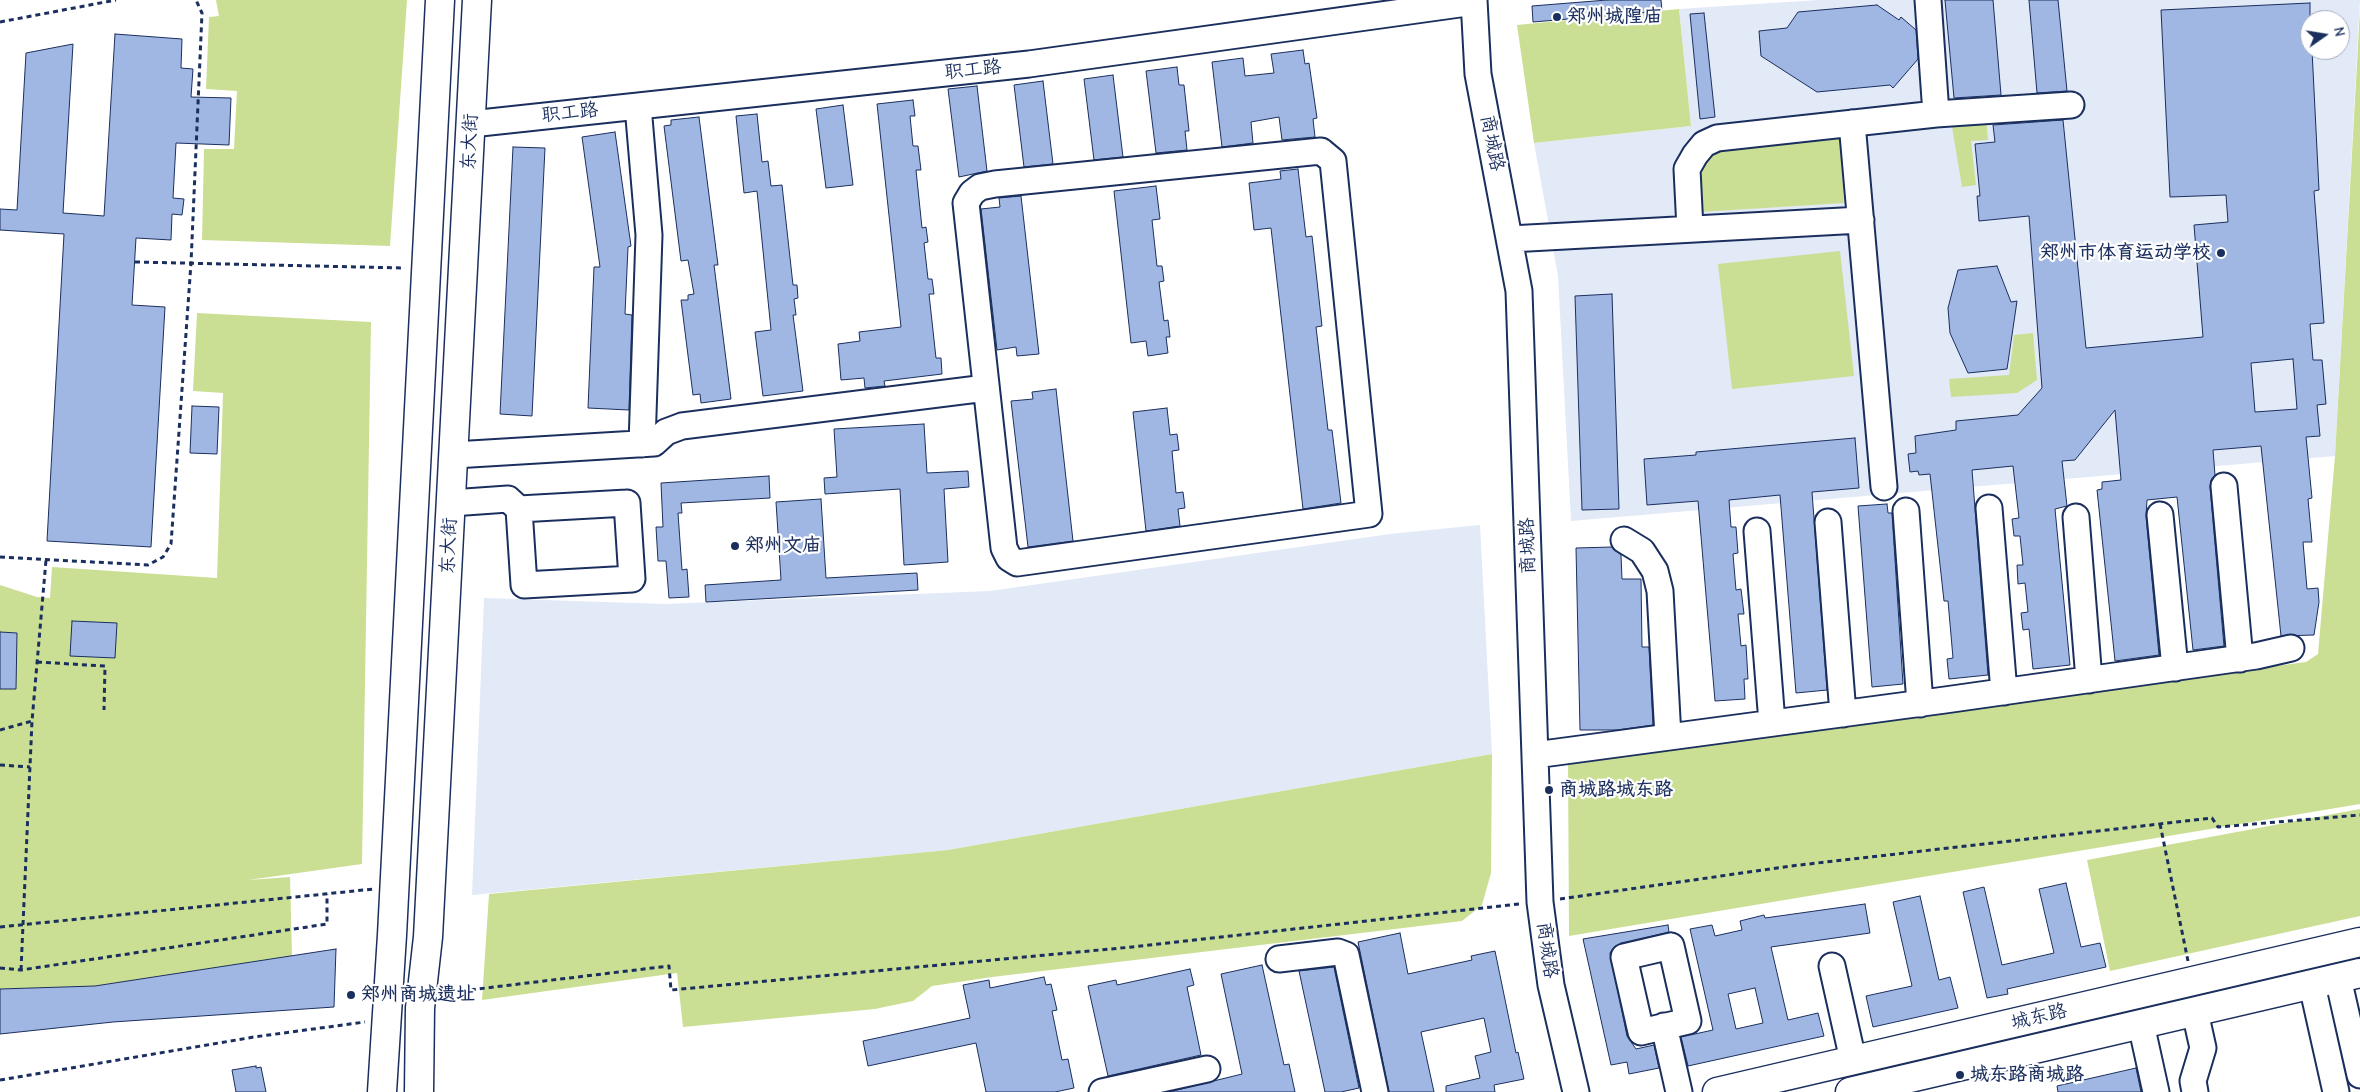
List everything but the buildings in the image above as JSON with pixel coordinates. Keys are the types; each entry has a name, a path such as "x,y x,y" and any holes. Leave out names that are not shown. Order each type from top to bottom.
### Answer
{"main road":[{"name":"东大街","path":"382,1092 440,0"},
{"name":"东大街","path":"419,1092 422,995 428,936 477,0"},
{"name":"城东路","path":"1717,1092 2360,942"},
{"name":"城东路","path":"1850,1092 2349,976"}],"street":[{"path":"1928,0 1936,114"},
{"name":"职工路","path":"470,124 1029,64 1474,1"},
{"name":"商城路","path":"1474,1 1478,74 1510,239 1518,291 1540,902 1551,985 1576,1092"},
{"path":"1690,229 1687,169 1704,144 1716,138 1936,114 2071,105"},
{"path":"638,106 649,235 642,444"},
{"path":"1852,123 1884,486"},
{"path":"1321,151 1332,161 1369,514 1017,563 1009,558 1004,548 986,388 966,204 972,193 980,187 1321,151"},
{"path":"1510,239 1861,220"},
{"path":"454,455 654,443 666,432 682,426 986,388"},
{"path":"2224,486 2240,659"},
{"path":"451,503 508,499 520,509 627,503 632,579 524,585 520,509"},
{"path":"1989,508 2004,692"},
{"path":"1906,511 1920,704"},
{"path":"2160,515 2175,668"},
{"path":"2076,517 2089,680"},
{"path":"1828,522 1843,714"},
{"path":"1757,531 1772,723"},
{"path":"1624,540 1642,551 1654,571 1660,591 1668,737"},
{"path":"1535,755 2240,659 2292,648"},
{"path":"1279,959 1338,952 1346,955 1375,1092"},
{"path":"1832,966 1853,1060"},
{"path":"2349,976 2360,1074"},
{"path":"2312,984 2336,1092"},
{"path":"2195,1012 2203,1048 2193,1081 2196,1092"},
{"path":"2141,1024 2156,1092"},
{"path":"1664,1026 1679,1092"},
{"path":"1082,1092 1092,1090 1100,1092 1207,1069"}],"path":[{"path":"0,22 116,0"},
{"path":"0,557 148,565 163,557 172,544 191,263 202,13 196,0"},
{"path":"134,262 426,269"},
{"path":"21,970 32,721 46,560"},
{"path":"37,662 104,666 104,710"},
{"path":"0,730 32,721"},
{"path":"0,765 30,767"},
{"path":"422,995 669,966 671,990 1132,947 1540,902 1791,866 2212,818 2218,828 2360,815"},
{"path":"2160,824 2192,982"},
{"path":"0,927 22,923 394,887"},
{"path":"0,968 21,970 327,924 327,894"},
{"path":"0,1080 254,1037 386,1020"}],"shaded area":[{"path":"1818,0 2360,0 2335,456 1571,521 1558,276 1534,143 1691,126 1679,9"},
{"path":"1480,525 1492,754 948,850 472,895 484,598 665,604 990,591 1390,534"}],"green space":[{"path":"216,0 407,0 390,246 202,240 204,149 234,149 237,91 206,89 209,17 219,16"},
{"path":"1679,9 1691,126 1534,143 1517,25"},
{"path":"2360,10 2360,804 1569,936 1568,760 2306,662 2318,654 2335,456"},
{"path":"1986,118 1988,140 1971,141 1976,185 1962,187 1951,121"},
{"path":"1840,138 1844,203 1700,212 1701,175 1707,159 1721,145"},
{"path":"1840,251 1854,376 1732,389 1718,264"},
{"path":"197,313 371,322 362,864 248,880 290,877 292,956 95,986 0,989 0,585 37,597 50,598 52,567 217,578 223,393 193,391"},
{"path":"2033,333 2037,380 2017,393 1951,397 1949,379 2009,375 2014,335"},
{"path":"1492,754 1491,873 1482,905 1462,921 992,977 932,986 913,1001 875,1009 683,1027 677,973 482,1000 489,894 948,850"},
{"path":"2360,809 2360,916 2110,971 2087,860"}],"place":[{"name":"郑州城隍庙","path":"1557,17"},
{"name":"郑州市体育运动学校","path":"2221,253"},
{"name":"郑州文庙","path":"735,546"},
{"name":"商城路城东路","path":"1549,790"},
{"name":"郑州商城遗址","path":"351,995"},
{"name":"城东路商城路","path":"1960,1075"}]}
